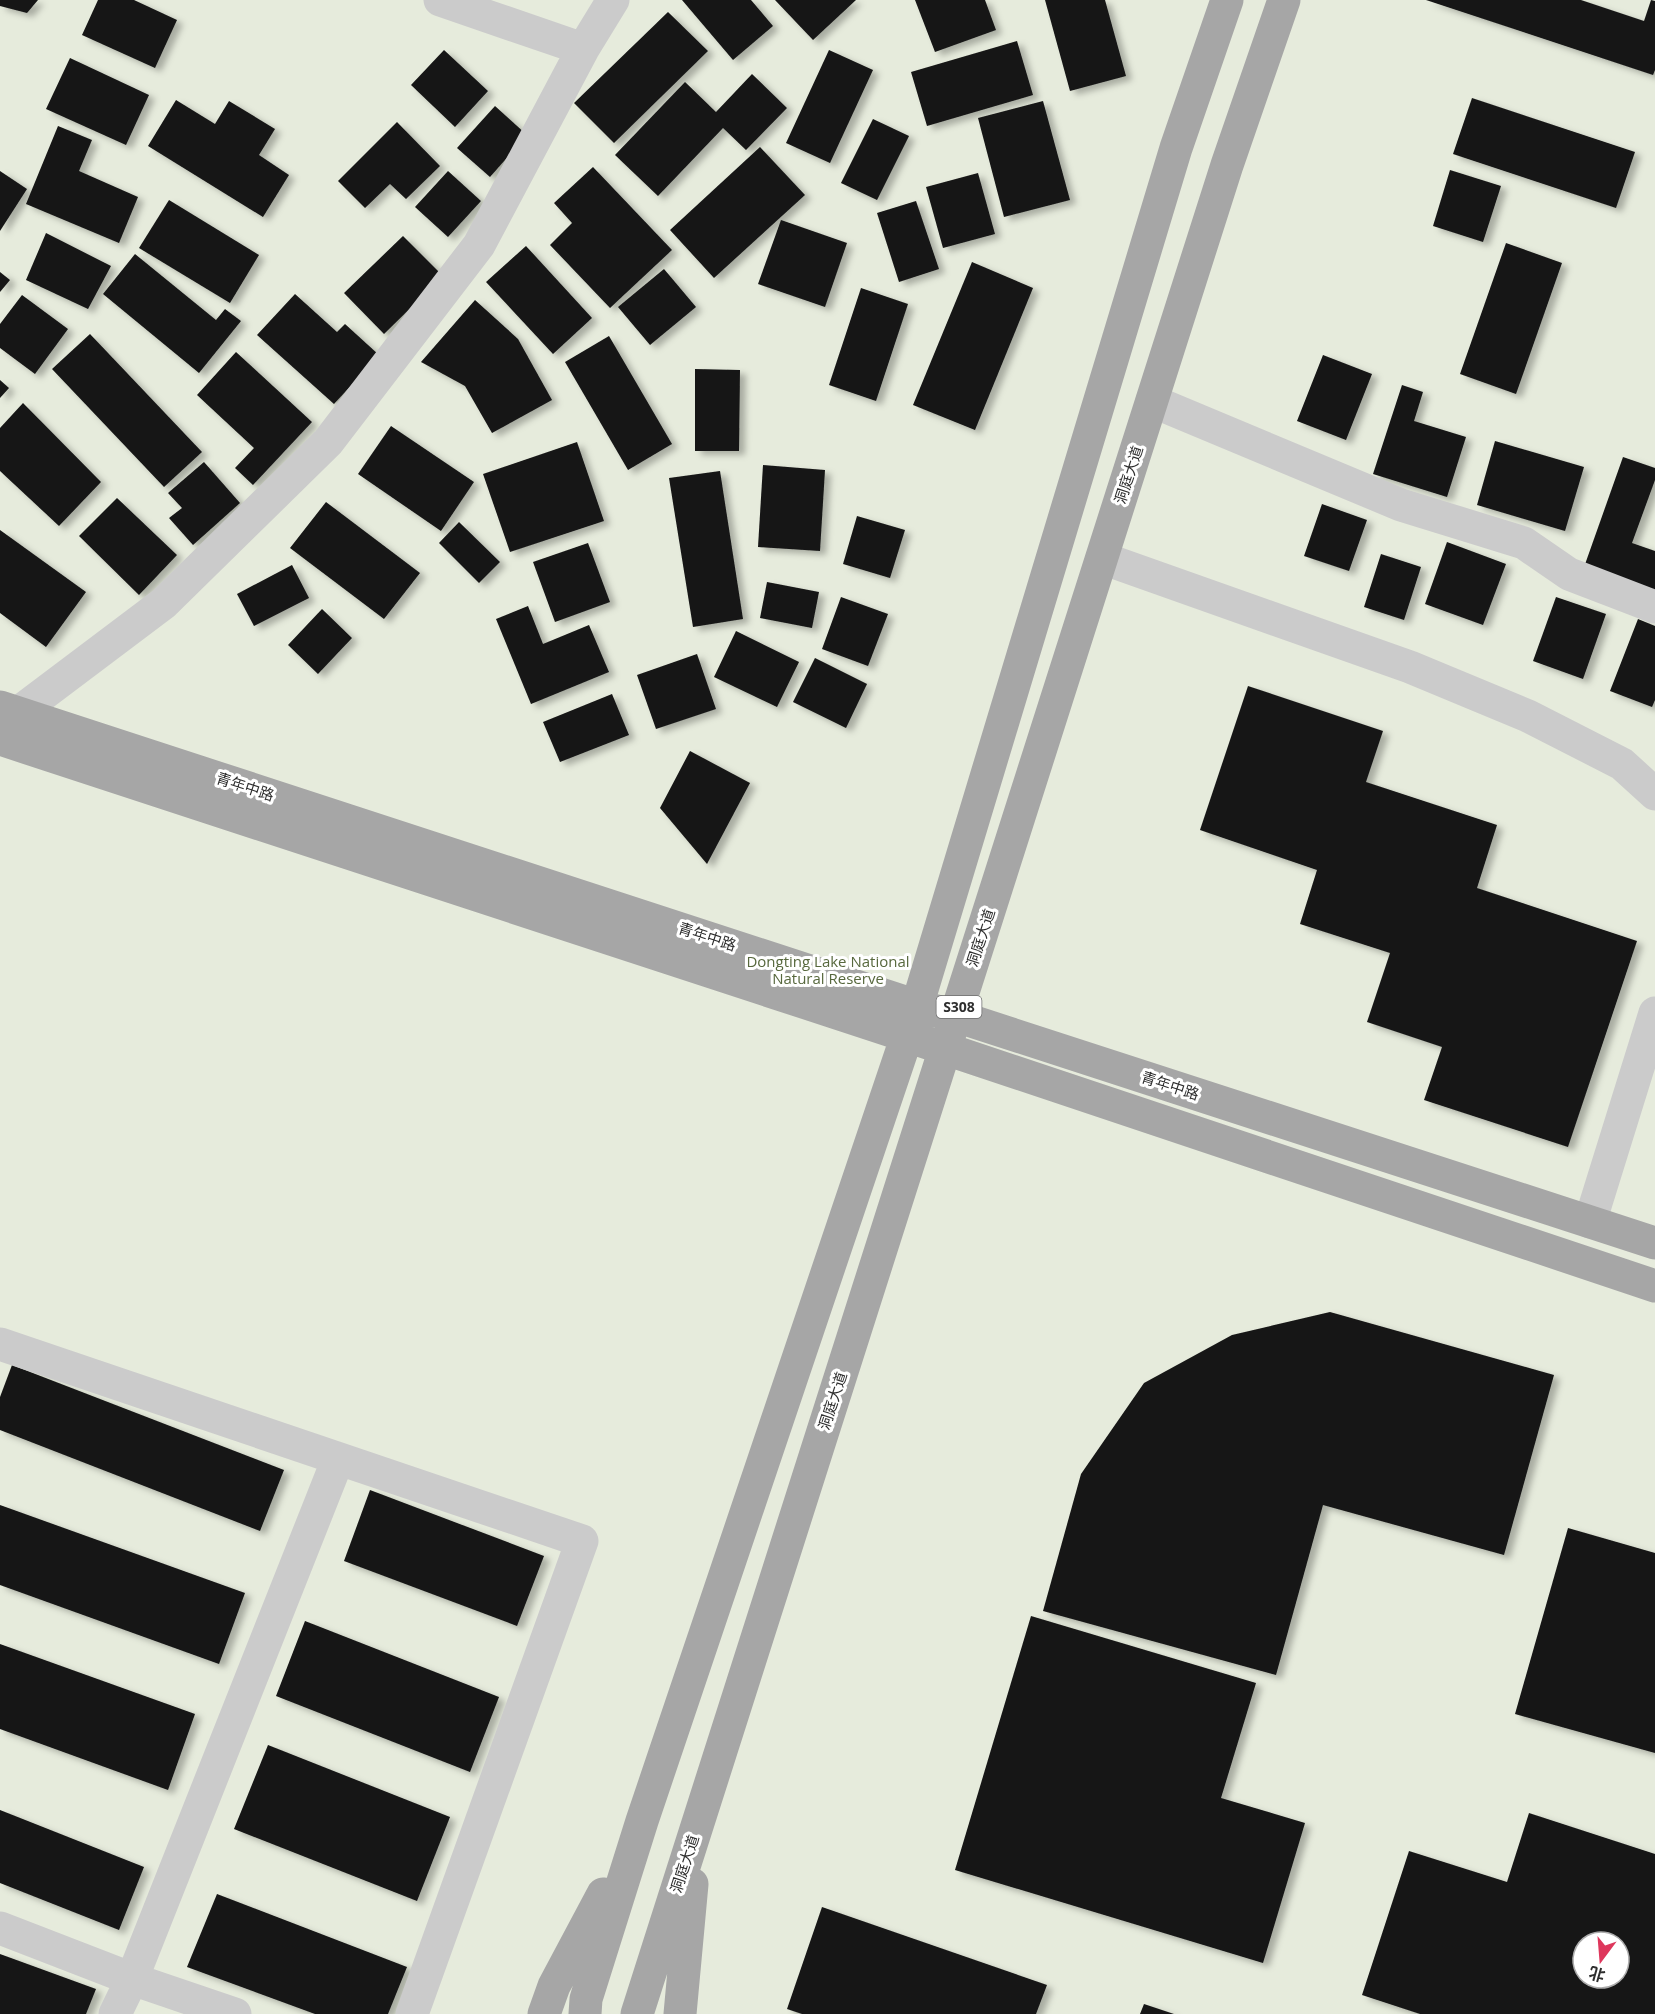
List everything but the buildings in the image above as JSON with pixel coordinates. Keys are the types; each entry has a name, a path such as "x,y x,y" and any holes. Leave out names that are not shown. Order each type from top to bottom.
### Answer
{"main road":[{"name":"S308","path":"585,2014 586,1999 642,1821 917,1006 1176,148 1227,0"},
{"name":"洞庭大道","path":"637,2014 1227,165 1284,0"},
{"name":"青年中路","path":"6,720 917,1006 956,1016 1655,1243"},
{"path":"6,720 907,1036 1655,1287"},
{"path":"544,2014 554,1986 642,1821"},
{"path":"680,2014 698,1821"}],"street":[{"path":"440,0 583,49"},
{"path":"6,720 164,603 328,442 479,245 583,49 613,0"},
{"path":"1152,401 1401,505 1524,543 1569,574 1655,607"},
{"path":"1102,558 1410,667 1528,716 1622,764 1655,794"},
{"path":"1590,1222 1655,1013"},
{"path":"0,1344 582,1541 411,2014"},
{"path":"115,2014 132,1978 338,1459"},
{"path":"0,1928 235,2014"}],"green space":[{"name":"Dongting Lake National Natural Reserve","path":"0,0 1655,0 1655,2014 0,2014"}]}
